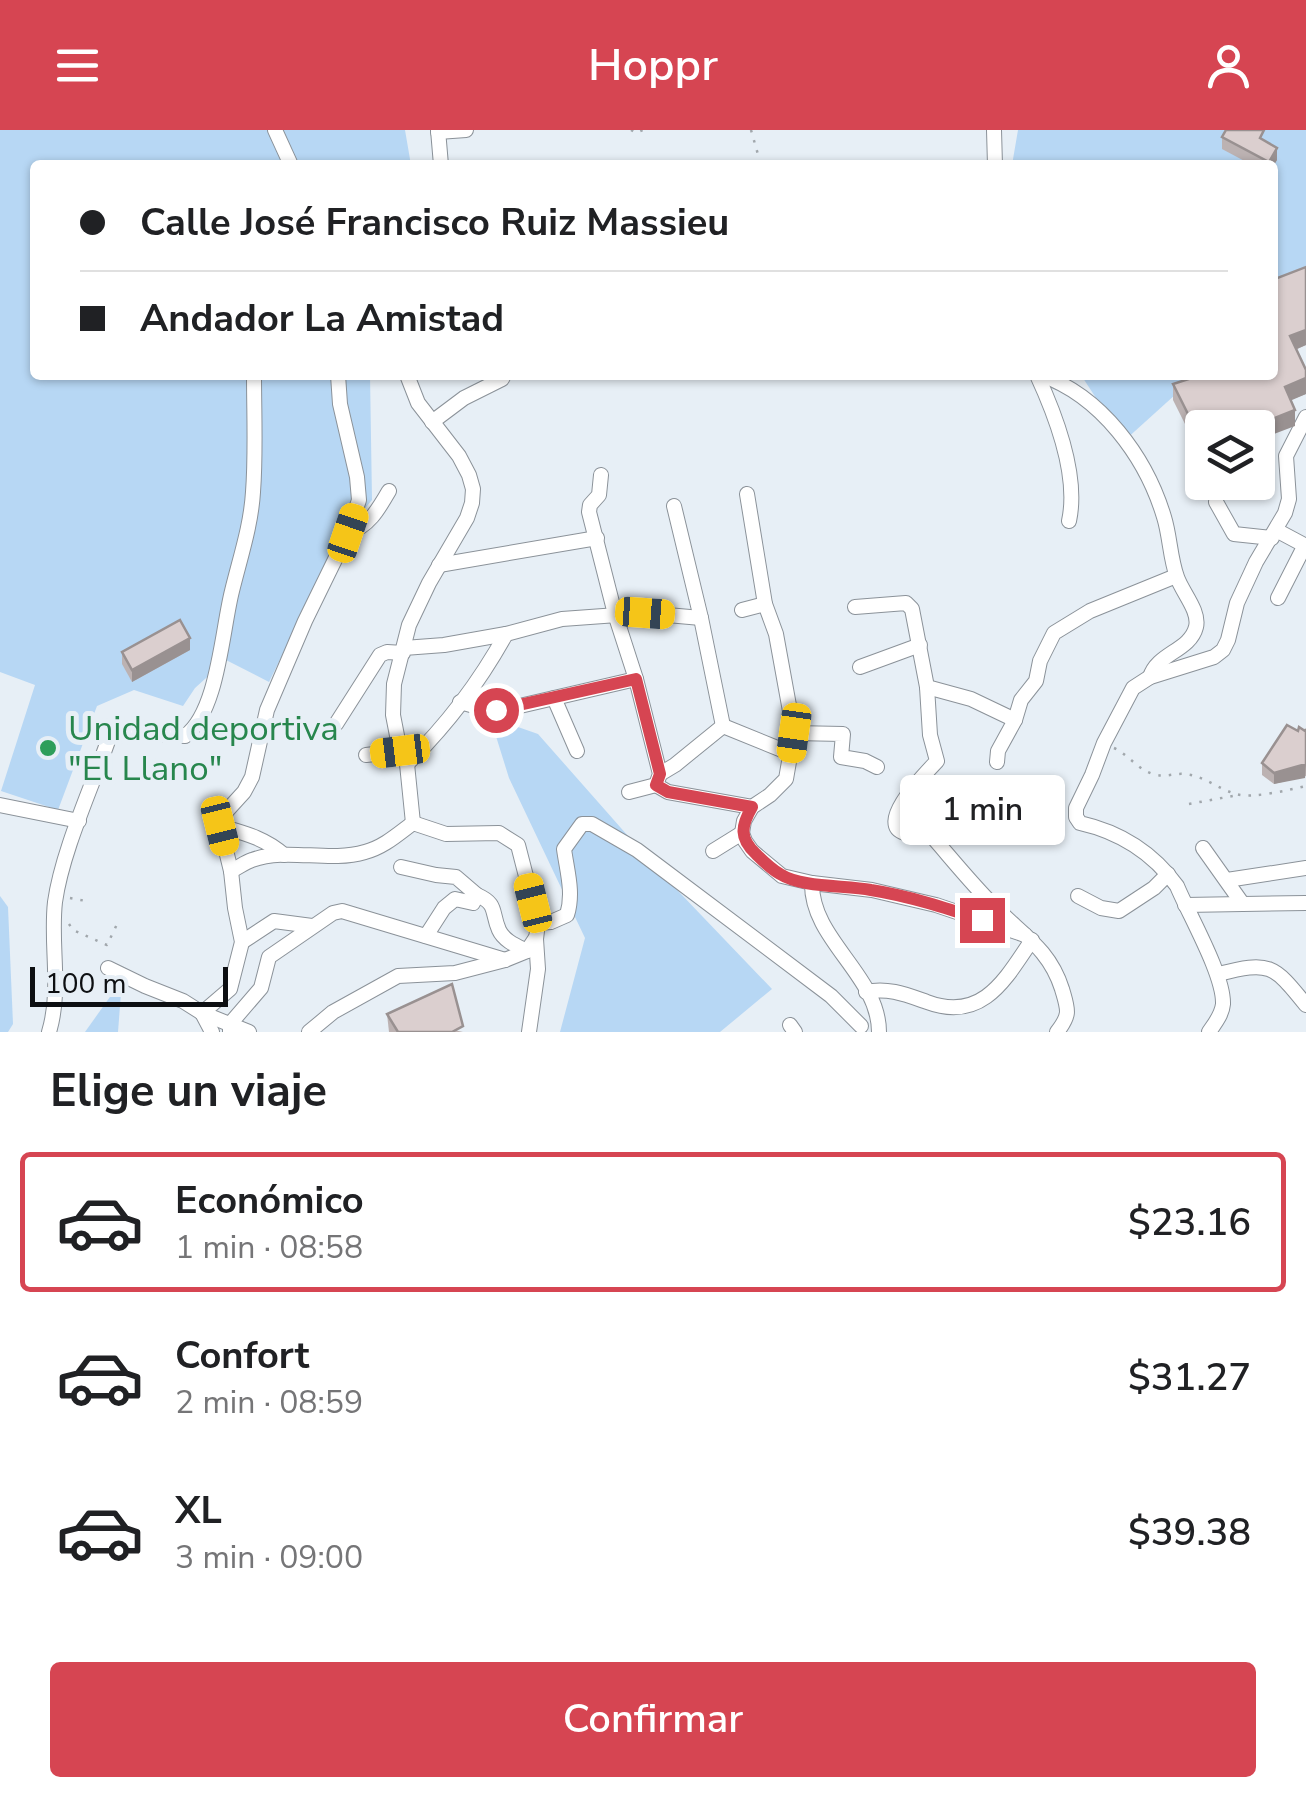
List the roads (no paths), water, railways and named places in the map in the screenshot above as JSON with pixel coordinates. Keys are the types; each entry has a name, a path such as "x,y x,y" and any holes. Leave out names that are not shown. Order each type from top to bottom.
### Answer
{"street":[{"path":"275,130 290,160"},
{"path":"441,160 438,131 466,130"},
{"path":"994,130 995,160"},
{"path":"49,1032 56,998 54,918 59,878 108,741 114,734 124,732 185,736 194,730 209,700 254,490 254,380"},
{"path":"202,1013 230,990 242,942 220,826 252,777 267,710 348,533 359,500 338,380"},
{"path":"409,380 418,402 459,456 473,489 468,518 408,626 394,684 392,715 404,758 413,823"},
{"path":"432,422 457,402 500,380"},
{"path":"1041,380 1055,414 1070,484 1073,505 1069,521"},
{"path":"1056,380 1110,421 1128,445 1164,514 1176,576 1194,612 1196,627 1190,640 1158,662 1150,677"},
{"path":"1209,1032 1221,1014 1223,1002 1218,974 1176,886 1168,874 1126,839 1104,828 1080,823 1076,808 1133,688 1150,677 1214,657 1228,640 1237,603 1285,513 1289,499 1286,456 1306,416"},
{"path":"602,474 599,495 589,512 636,679 658,780 668,792 752,807"},
{"path":"348,533 363,527 389,491"},
{"path":"747,494 765,604 776,634 794,733 786,780 752,807 744,821 742,833 752,851 782,876 936,905 1029,938"},
{"path":"1216,502 1234,534 1274,534 1306,546 1278,598"},
{"path":"674,506 723,726"},
{"path":"439,565 597,538"},
{"path":"997,762 1020,700 1036,681 1054,633 1090,611 1176,576"},
{"path":"855,607 906,603 912,609 920,645 930,735 937,760 894,816 899,830 906,834 930,834 994,908 1048,958 1066,1003 1067,1019 1057,1032"},
{"path":"742,610 765,604"},
{"path":"336,724 380,655 388,652 506,634 562,619 645,613 701,618"},
{"path":"366,755 404,758 441,729 506,634"},
{"path":"860,667 920,645"},
{"path":"460,702 496,710 636,679"},
{"path":"927,687 970,699 1015,720"},
{"path":"554,698 577,751"},
{"path":"723,726 792,754"},
{"path":"629,792 658,780 723,726"},
{"path":"794,733 843,734 842,758 877,767"},
{"path":"0,805 79,821"},
{"path":"231,871 253,859 284,855 336,858 362,853 381,846 413,823"},
{"path":"413,823 446,834 499,832 518,846 538,969 529,1032"},
{"path":"309,1032 333,1012 398,976 456,974 505,960 552,922 567,915 571,889 564,849 582,824 592,824 636,850 779,956 831,996 858,1029"},
{"path":"220,826 272,844 284,855"},
{"path":"713,851 742,833"},
{"path":"1203,848 1242,903"},
{"path":"402,866 456,878 476,898 487,900 492,906 499,931 507,940 534,938"},
{"path":"1227,880 1306,868"},
{"path":"1078,896 1101,908 1119,911 1168,874"},
{"path":"812,884 814,910 878,1014 879,1032"},
{"path":"426,936 444,908 455,900 467,903 476,898"},
{"path":"1185,905 1306,903"},
{"path":"230,1028 261,988 269,957 333,913 342,911 505,960"},
{"path":"242,942 274,921 312,926"},
{"path":"858,1029 869,998 884,989 937,1006 960,1007 993,994 1029,938"},
{"path":"1218,974 1254,966 1282,976 1306,1005"},
{"path":"108,968 184,1001 230,1028 248,1032"},
{"path":"448,994 456,974"},
{"path":"202,1013 212,1032"}],"place":[{"name":"Unidad deportiva \"El Llano\"","path":"48,748"}]}
